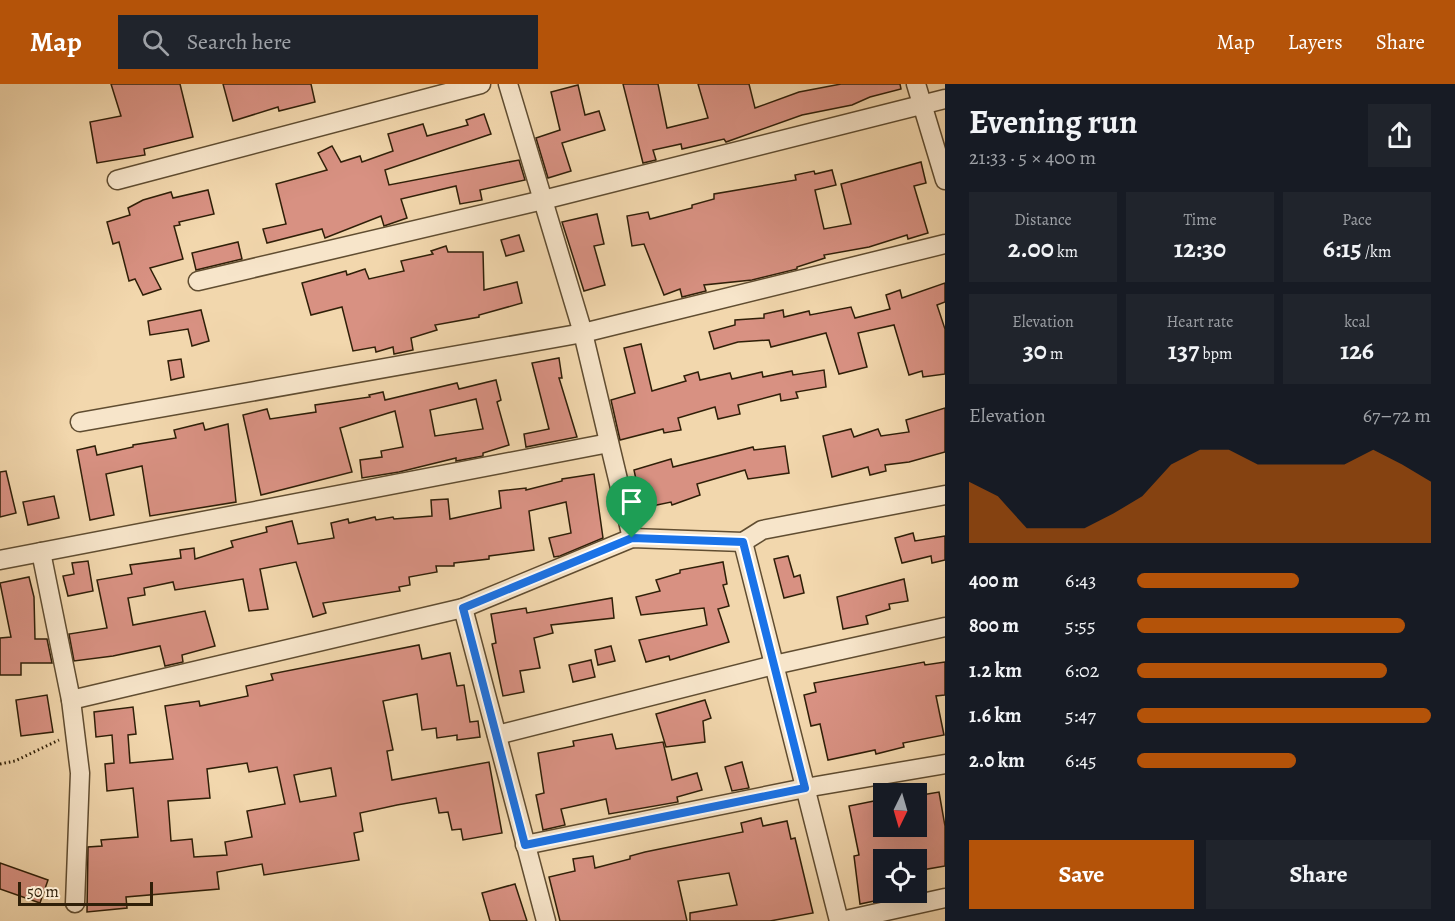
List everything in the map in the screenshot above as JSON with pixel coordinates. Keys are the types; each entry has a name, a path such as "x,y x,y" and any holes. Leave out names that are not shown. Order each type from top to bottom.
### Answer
{"street":[{"path":"117,180 482,84"},
{"path":"508,84 584,333 632,538"},
{"path":"916,84 945,180"},
{"path":"198,280 543,200 945,99"},
{"path":"80,422 584,333 945,244"},
{"path":"0,560 609,443"},
{"path":"71,700 463,608 632,538 743,542 762,530 945,495"},
{"path":"743,542 840,921 945,898"},
{"path":"41,552 71,700 80,773 75,903"},
{"path":"463,608 546,921"},
{"path":"496,735 774,665 945,627"},
{"path":"525,845 805,788 945,764"}],"path":[{"path":"0,765 15,761 75,732"}],"building":[{"path":"111,84 180,84 193,137 144,149 145,155 97,163 90,122 121,116"},
{"path":"223,84 311,84 315,102 279,111 278,107 233,121"},
{"path":"623,84 658,84 667,128 708,118 698,84 749,84 755,108 799,92 841,84 900,84 901,89 870,97 852,105 802,115 726,142 724,139 682,149 681,144 653,150 656,160 643,163"},
{"path":"578,85 585,115 599,111 605,130 562,143 571,171 548,178 536,138 560,130 551,92"},
{"path":"484,114 491,134 385,170 389,185 519,160 525,180 480,190 482,200 460,204 456,186 401,199 407,218 384,226 381,216 325,238 322,229 267,243 263,229 286,224 276,184 327,170 318,153 332,146 341,162 360,156 362,162 393,151 388,134 423,124 427,136 468,125 466,120"},
{"path":"921,162 926,183 914,186 928,233 908,239 907,235 869,247 824,255 825,258 797,267 797,269 752,280 704,285 706,291 682,297 680,289 664,295 644,244 632,246 627,216 648,212 650,219 692,208 692,205 714,199 714,194 796,180 795,175 814,171 815,174 832,170 836,185 815,190 824,229 851,224 841,184"},
{"path":"208,190 214,214 179,222 180,225 174,226 183,259 150,268 161,289 143,295 135,279 129,281 119,242 113,244 107,222 130,215 128,208 143,200 171,192 173,198"},
{"path":"597,214 604,244 594,246 605,285 584,291 562,222"},
{"path":"519,235 524,251 506,256 501,240"},
{"path":"238,242 242,259 196,270 192,253"},
{"path":"446,246 448,252 483,252 484,290 517,282 522,303 479,315 479,317 435,325 437,330 411,338 413,350 394,354 393,347 376,352 375,347 353,351 342,307 311,315 302,283 346,271 347,275 365,269 369,279 404,271 401,261 433,254 431,251"},
{"path":"945,283 945,302 937,305 945,329 945,374 923,377 922,371 909,375 894,325 858,333 867,367 839,374 826,333 771,347 769,340 738,342 714,349 709,332 735,325 735,320 764,318 764,314 783,310 784,317 809,311 810,315 851,307 855,318 890,309 886,295 900,290 902,298"},
{"path":"201,310 209,341 192,346 188,329 150,335 148,321"},
{"path":"641,344 652,391 686,381 684,376 698,372 700,380 730,373 732,379 762,372 763,377 792,371 793,375 824,370 826,387 796,392 798,398 781,401 780,394 738,405 740,414 718,419 715,407 678,418 681,430 664,433 663,429 620,440 611,400 635,393 624,348"},
{"path":"559,358 562,378 559,378 577,437 526,447 524,434 549,429 532,363"},
{"path":"181,359 184,377 171,380 168,361"},
{"path":"496,380 501,400 497,402 509,445 483,453 483,456 456,461 456,458 399,472 362,478 360,460 382,457 381,451 403,447 395,411 340,428 352,472 261,495 243,415 267,409 270,419 316,412 315,405 370,397 369,395 383,392 385,400 457,383 459,389","holes":["476,399 483,429 435,436 430,410"]},
{"path":"945,408 945,452 909,462 885,465 886,471 870,475 868,467 832,477 823,436 851,429 854,437 878,429 881,436 909,432 906,420"},
{"path":"203,423 205,430 228,424 236,502 150,516 142,466 106,474 114,515 90,520 77,450 95,446 97,455 133,447 133,445 176,438 174,430"},
{"path":"785,446 789,473 748,479 745,470 697,484 700,495 672,505 671,502 642,508 634,470 671,459 673,467 753,447 754,450"},
{"path":"6,471 16,513 0,517 0,472"},
{"path":"594,474 603,538 560,556 554,557 549,538 571,533 566,502 529,511 534,550 454,563 454,566 436,566 437,572 409,577 410,585 399,587 400,591 323,603 326,613 313,617 296,562 260,569 268,609 249,611 243,579 175,590 173,582 144,588 145,595 128,598 133,625 205,611 215,646 182,655 183,662 165,666 160,646 74,661 69,634 107,628 97,580 132,574 130,565 181,558 180,550 194,548 195,559 233,547 231,541 267,532 266,527 292,521 298,544 334,538 331,523 348,519 349,523 375,517 376,520 432,516 431,500 448,499 450,519 501,508 499,491 526,488 526,490 562,481 562,479"},
{"path":"54,496 59,518 28,525 23,502"},
{"path":"913,533 915,541 945,536 945,560 932,563 931,556 902,563 895,538"},
{"path":"788,556 794,577 800,575 804,593 784,598 774,559"},
{"path":"88,561 93,591 68,596 63,576 74,574 72,563"},
{"path":"723,562 727,584 723,585 729,606 718,609 729,642 670,660 669,656 646,662 639,640 707,625 704,608 641,615 636,597 660,591 656,580 680,573 680,570"},
{"path":"29,577 34,597 35,639 47,639 52,663 21,663 21,675 0,675 0,638 11,637 0,583"},
{"path":"904,579 908,601 889,604 890,609 866,616 868,624 843,629 837,597"},
{"path":"612,598 614,618 551,625 553,633 534,638 540,668 520,671 524,692 503,696 492,644 496,643 491,614 526,608 527,613"},
{"path":"419,645 422,659 450,653 457,686 464,685 470,722 478,721 480,737 457,740 457,735 437,738 436,728 422,730 417,694 383,701 393,750 387,751 392,780 489,762 502,833 463,840 461,829 452,830 448,812 439,813 436,798 397,805 360,813 363,831 354,833 359,860 264,875 262,864 217,872 219,889 126,897 127,908 87,912 88,847 102,846 101,840 138,837 133,788 107,791 105,764 114,763 112,735 96,737 94,712 133,707 136,734 128,735 130,763 173,759 165,706 199,701 200,706 248,696 246,686 273,680 271,674","holes":["247,763 249,772 277,767 285,804 247,811 252,837 225,842 227,855 194,857 192,839 171,841 168,801 210,798 207,769","331,768 336,796 300,802 294,775"]},
{"path":"611,646 615,661 598,665 595,650"},
{"path":"591,660 595,677 573,682 569,665"},
{"path":"924,662 925,665 945,662 945,695 936,696 944,735 903,743 904,747 876,754 875,750 828,760 820,724 811,726 804,695 816,692 814,683"},
{"path":"47,695 53,732 21,736 16,700"},
{"path":"705,700 711,718 703,721 705,742 666,747 656,714"},
{"path":"612,734 616,749 663,742 672,780 697,773 702,790 677,797 678,802 609,814 606,799 561,809 565,825 543,830 536,795 544,793 538,753 574,746 573,741"},
{"path":"742,762 749,788 732,791 725,767"},
{"path":"939,792 945,826 945,866 927,869 927,849 873,849 873,901 860,904 854,856 859,855 849,806 873,801 873,837 927,837 927,794"},
{"path":"761,818 763,826 787,821 791,839 795,838 813,913 770,921 690,921 690,913 737,905 729,873 678,881 687,921 560,921 549,877 575,871 573,859 593,856 595,868 630,859 630,856 645,852 743,832 741,823"},
{"path":"0,863 48,880 40,903 0,889"},
{"path":"515,884 527,921 490,921 482,893"}],"route":[{"path":"632,538 743,542 805,788 525,845 463,608 632,538"}]}
